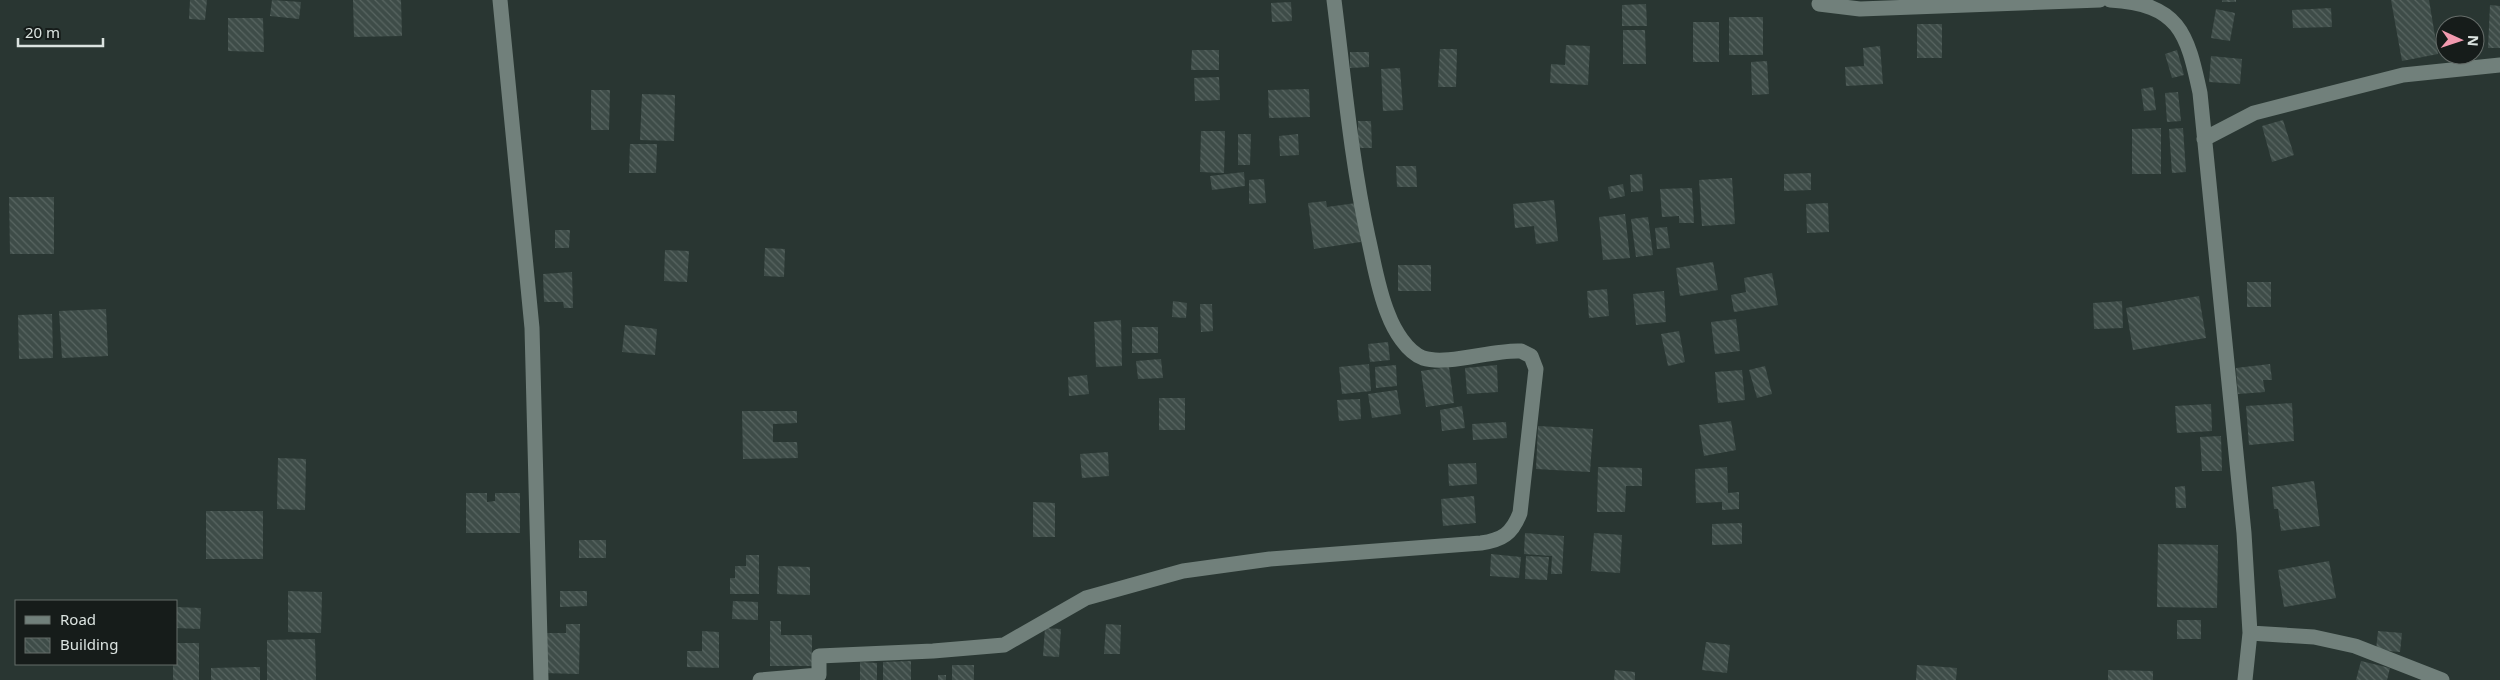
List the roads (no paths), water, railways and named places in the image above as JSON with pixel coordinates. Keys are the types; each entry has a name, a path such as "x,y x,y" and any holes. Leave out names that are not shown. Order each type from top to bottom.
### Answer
{"street":[{"path":"500,0 532,328 541,680"},
{"path":"760,680 819,675 819,656 933,651 1004,645 1086,598 1183,571 1270,559 1481,543 1497,541 1508,535 1515,526 1520,513 1536,369 1531,356 1522,351 1442,359 1424,358 1412,352 1402,340 1388,315 1375,269 1359,194 1334,0"},
{"path":"1819,4 1860,9 1932,3 2100,0"},
{"path":"2110,0 2136,1 2157,8 2169,17 2185,40 2193,60 2200,94 2244,533 2250,633 2245,680"},
{"path":"2204,139 2254,113 2403,75 2500,65"},
{"path":"2250,633 2314,637 2355,646 2442,680"}]}
